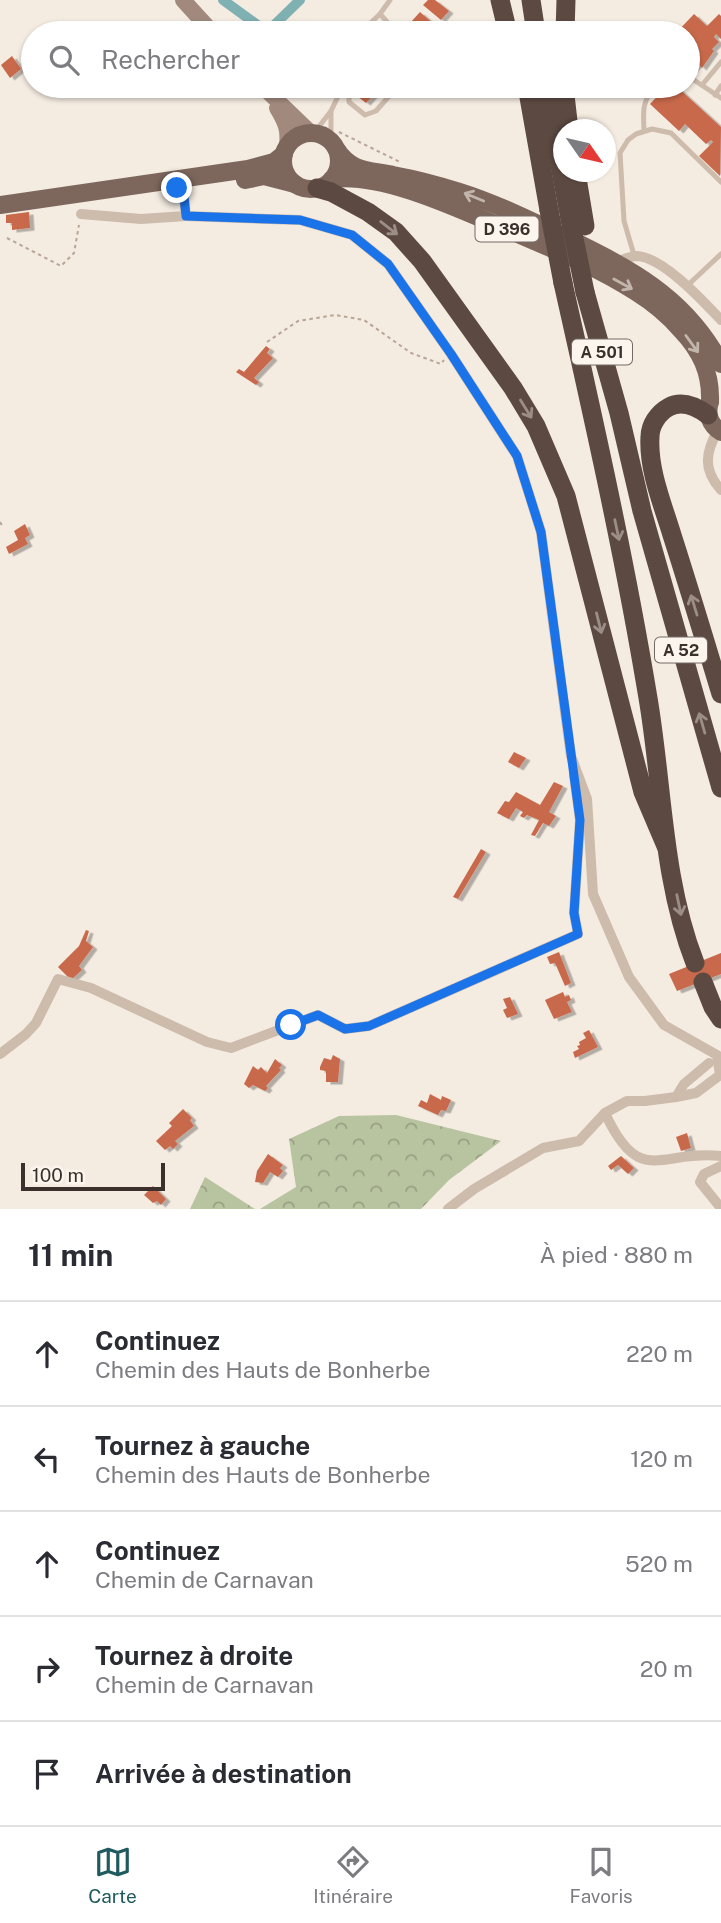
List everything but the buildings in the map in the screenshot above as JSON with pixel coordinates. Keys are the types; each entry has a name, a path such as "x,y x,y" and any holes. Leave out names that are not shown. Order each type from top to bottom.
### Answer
{"highway":[{"path":"500,0 505,21"},
{"path":"514,0 517,21"},
{"path":"531,0 534,21"},
{"path":"565,21 566,0"},
{"name":"A 52","path":"524,98 631,597 654,734 666,846 686,940 713,1007 721,1019"},
{"path":"529,98 538,157"},
{"name":"A 501","path":"548,98 619,413"},
{"path":"565,98 568,119"},
{"path":"576,182 578,222"},
{"path":"324,183 331,192 368,212 396,232 422,261 506,378 536,426 566,496 643,792 666,846"},
{"path":"716,414 692,406 671,406 654,422 650,433 650,446 652,467 721,694"},
{"name":"A 52","path":"619,413 642,511 721,788"}],"main road":[{"path":"183,0 202,21"},
{"path":"270,98 286,123 288,132 283,165 287,176 295,184"},
{"path":"85,192 183,187 264,176 309,189 324,183 337,170 339,160 334,140 313,133 275,98"},
{"path":"0,205 248,169 274,162 294,138 313,133"},
{"name":"D 396","path":"334,140 347,162 359,169 461,192 531,221 616,262 657,288 691,318 704,334 721,364"},
{"name":"D 396","path":"324,183 343,177 373,182 442,201 570,257 634,290 662,312 691,341 708,370 716,414"}],"street":[{"path":"183,187 186,216"},
{"path":"0,1054 36,1023 58,979 91,988 207,1042 231,1048 318,1015 345,1029 369,1026 578,934 574,913 580,820 541,532 517,456 451,354 388,264 352,235 300,220 186,216 141,219 81,214"},
{"path":"616,262 634,255 654,262 688,285 721,320"},
{"path":"716,414 706,458 710,477 721,490"},
{"path":"448,1209 474,1189 544,1148 579,1141 605,1113 627,1101 696,1093 720,1075 717,1055 664,1025 629,977 593,894 587,799 571,756"},
{"path":"676,1097 684,1084 709,1063"},
{"path":"605,1113 624,1147 640,1159 721,1156"},
{"path":"721,1166 704,1174 701,1182 721,1208"}],"lane":[{"path":"373,21 390,0"},
{"path":"380,14 387,21"},
{"path":"721,62 702,85 718,96 721,86"},
{"path":"313,133 331,111 337,98"},
{"path":"349,98 349,102 365,115 376,111 387,98"},
{"path":"644,130 645,98"},
{"path":"331,111 334,140"},
{"path":"634,255 624,220 621,153 628,140 644,130 671,133 721,182"},
{"path":"688,285 721,254"}],"path":[{"path":"334,140 407,166"},
{"path":"7,238 61,265 74,253 81,214"},
{"path":"267,342 298,321 335,315 364,320 411,353 441,364 451,354"},
{"path":"0,522 3,527"}],"green space":[{"path":"396,1115 501,1141 449,1180 421,1209 260,1209 296,1187 289,1139 339,1116"},
{"path":"205,1177 255,1209 190,1209"}],"waterway":[{"path":"223,0 252,21"},
{"path":"278,21 300,0"}],"route":[{"path":"177,188 183,187 186,216 300,220 352,235 388,264 451,354 517,456 541,532 556,637 580,820 574,913 578,934 369,1026 345,1029 318,1015 291,1025"}]}
